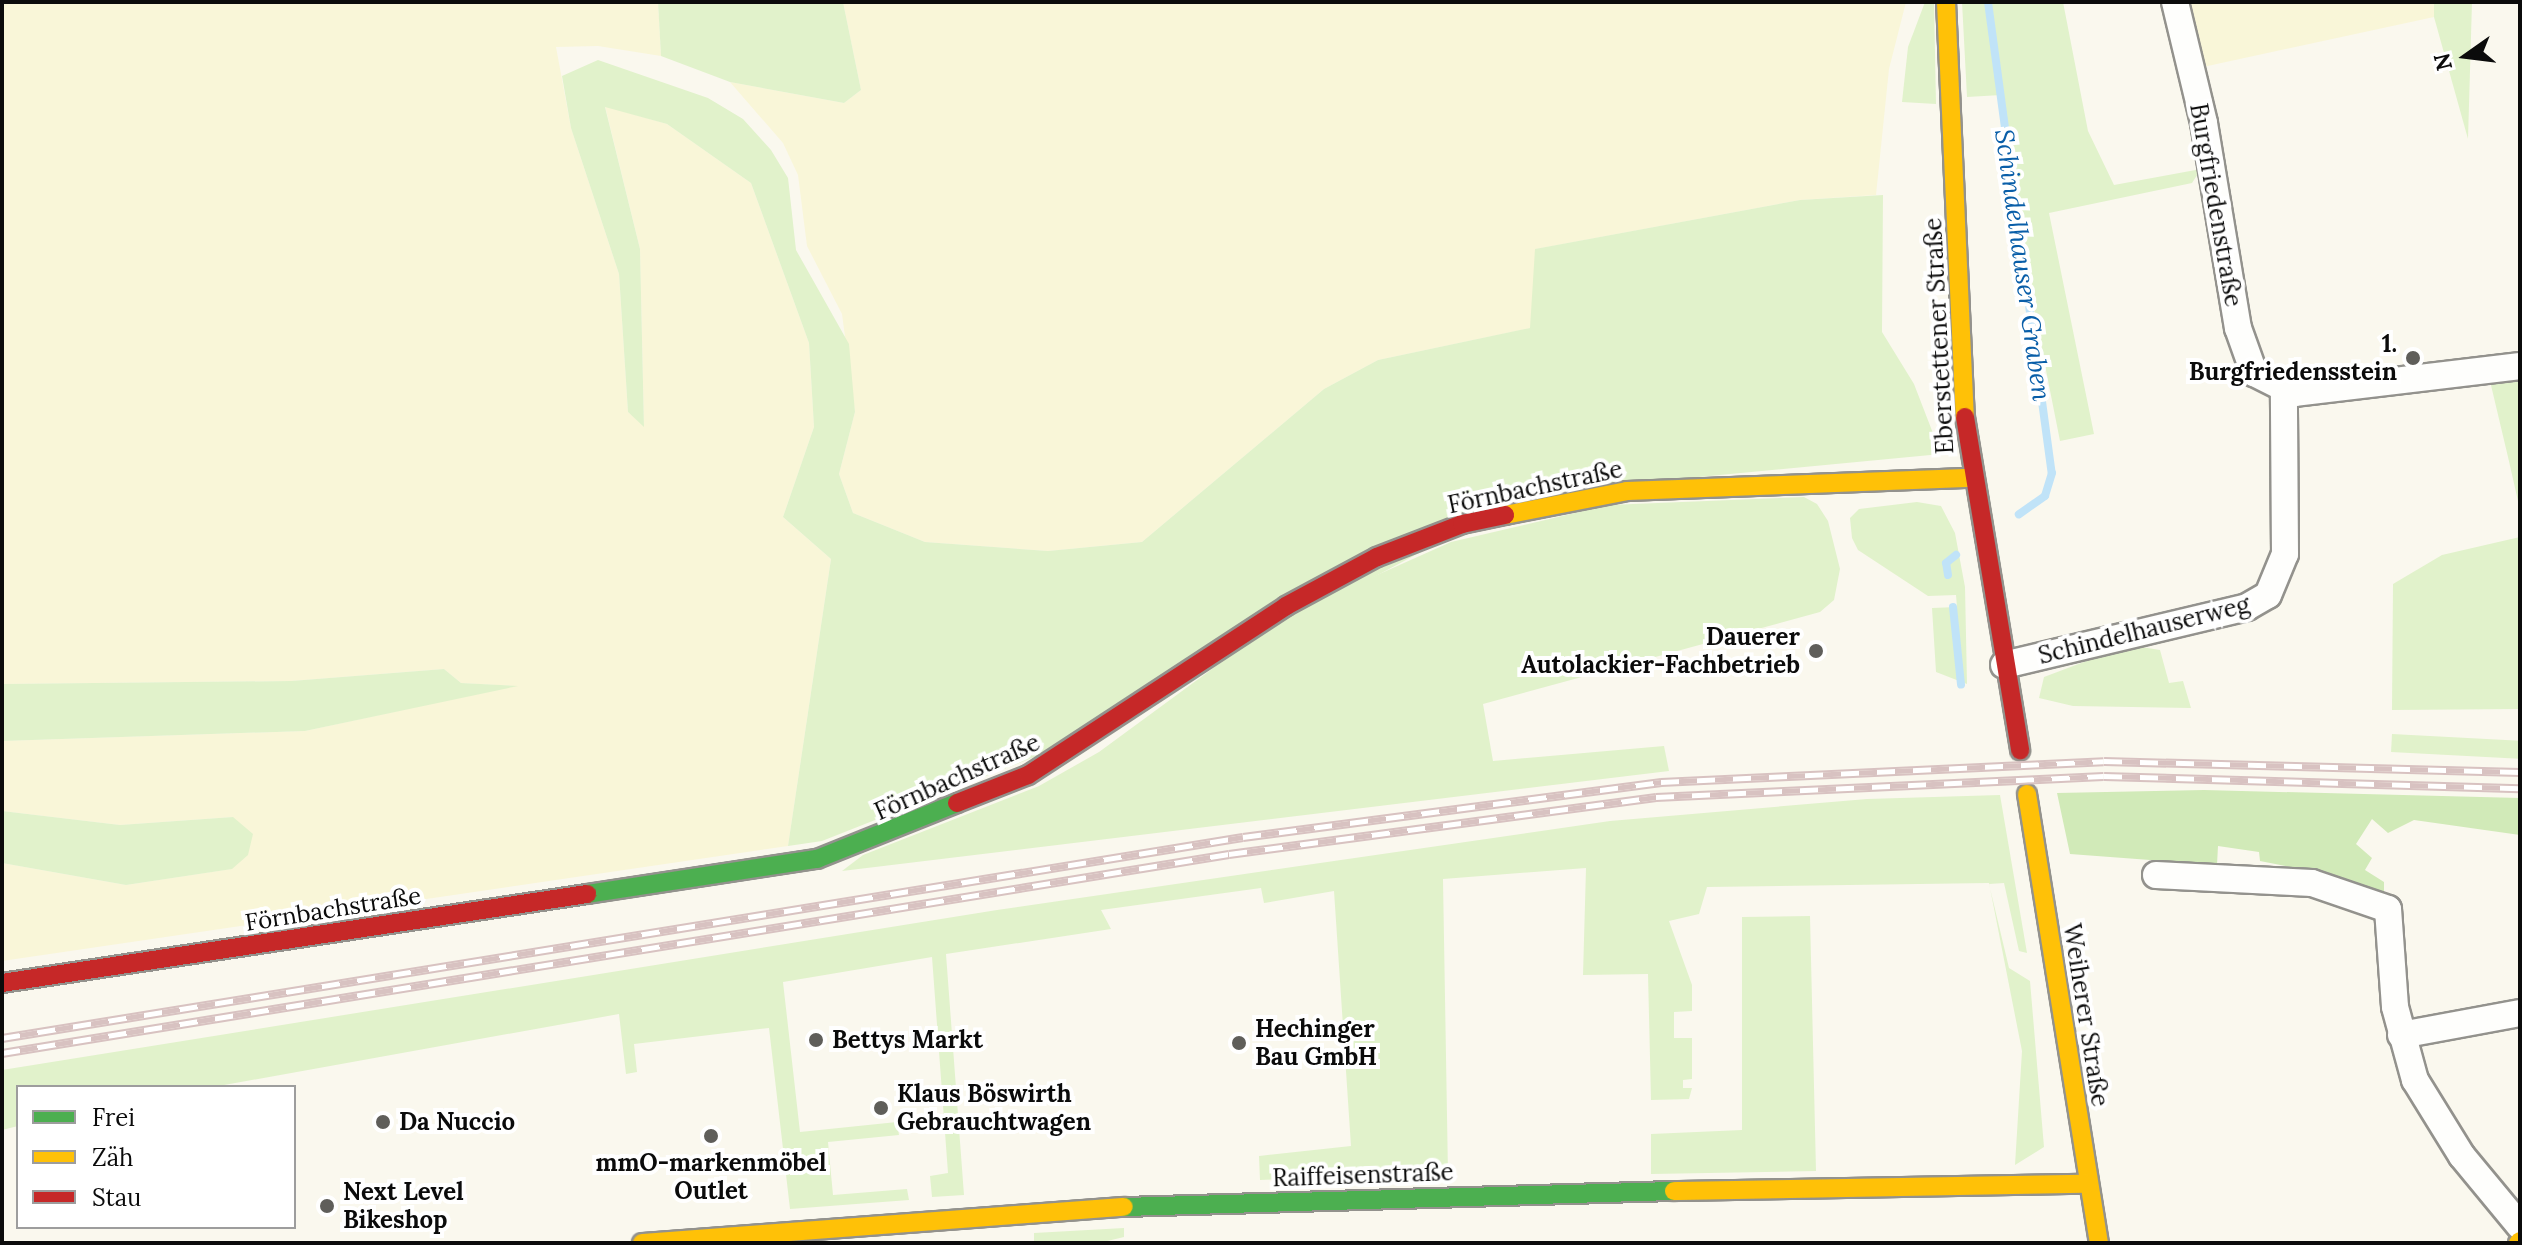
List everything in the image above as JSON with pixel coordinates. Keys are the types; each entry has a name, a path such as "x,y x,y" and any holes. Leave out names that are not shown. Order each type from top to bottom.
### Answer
{"street":[{"name":"Eberstettener Straße","path":"1946,2 1972,478 2004,665"},
{"name":"Burgfriedenstraße","path":"2175,2 2204,123 2241,343 2254,373 2284,392"},
{"path":"2284,392 2520,366"},
{"name":"Schindelhauserweg","path":"2004,665 2247,607 2268,595 2285,554 2284,392"},
{"name":"Förnbachstraße","path":"2,983 817,859 1028,775 1286,606 1366,562 1462,524 1627,491 1972,478"},
{"path":"2004,665 2020,750"},
{"name":"Weiherer Straße","path":"2027,794 2099,1243"},
{"path":"2156,875 2302,882 2382,904 2390,917 2401,1035 2435,1115 2520,1226"},
{"path":"2401,1035 2520,1013"},
{"name":"Raiffeisenstraße","path":"642,1243 1024,1211 1486,1194 2088,1184"}],"shaded area":[{"path":"2,2 658,2 661,56 598,46 556,47 571,128 619,274 628,412 644,426 640,249 605,106 667,124 751,183 809,343 814,427 783,517 831,559 788,846 2,961 2,863 126,885 231,869 233,817 120,825 2,811 2,741 305,731 514,686 461,683 444,669 291,681 2,684"},
{"path":"843,2 1906,2 1889,69 1876,195 1800,200 1536,249 1531,328 1378,360 1324,389 1142,542 1048,551 925,542 853,513 839,474 855,412 842,314 807,246 798,175 783,143 730,82 844,103 861,90"},
{"path":"2188,2 2434,2 2434,17 2203,67"}],"green space":[{"path":"658,2 843,2 861,90 844,103 730,82 661,56"},
{"path":"1925,2 1934,2 1936,104 1902,102 1908,47"},
{"path":"1962,2 2063,2 2088,131 2114,185 2201,169 2192,183 2049,213 2094,434 2060,441 2022,249 2001,95 1967,97"},
{"path":"2434,2 2472,2 2468,139 2434,17"},
{"path":"598,60 708,98 743,119 771,150 788,178 796,250 849,344 855,412 839,474 853,513 925,542 1048,551 1142,542 1324,389 1378,360 1530,328 1535,249 1800,200 1883,195 1882,332 1914,384 1941,454 1532,493 1037,756 822,841 788,846 831,559 783,517 814,427 809,343 751,183 667,124 605,107 640,249 644,427 628,412 619,274 571,128 562,76"},
{"path":"2490,381 2520,381 2520,510 2508,457"},
{"path":"1804,497 1817,504 1828,521 1840,569 1834,600 1820,612 1483,704 1493,761 1664,746 1669,771 842,871 863,855 1039,786 1099,752 1283,617 1451,542 1609,505"},
{"path":"1917,502 1941,506 1955,533 1965,587 1967,684 1936,672 1932,608 1957,607 1956,595 1928,596 1858,550 1852,538 1850,518 1859,509"},
{"path":"2520,537 2520,709 2392,710 2393,584 2442,555"},
{"path":"2129,645 2160,650 2169,683 2183,681 2191,708 2073,706 2039,698 2044,677"},
{"path":"444,669 461,683 518,686 305,731 2,741 2,684 291,681"},
{"path":"2392,734 2520,741 2519,759 2391,752"},
{"path":"2204,790 2520,798 2520,835 2414,820 2388,833 2372,819 2356,844 2372,858 2365,870 2384,882 2384,897 2335,876 2260,861 2259,852 2218,846 2217,865 2070,854 2057,793"},
{"path":"2000,795 2027,953 2019,951 2004,883 1707,887 1699,914 1669,921 1692,985 1692,1011 1674,1012 1674,1038 1692,1038 1692,1079 1683,1080 1683,1088 1692,1088 1689,1099 1651,1100 1648,974 1583,975 1586,868 1443,879 1448,1174 1260,1180 1259,1156 1351,1146 1334,891 1264,903 1261,888 1101,910 1111,929 946,954 964,1195 932,1197 930,1176 948,1173 932,957 783,982 800,1132 897,1122 899,1135 828,1142 833,1195 907,1189 909,1200 790,1209 769,1028 634,1044 637,1072 626,1074 619,1014 224,1085 16,1085 16,1126 2,1130 2,1070 997,910 1610,821 1867,799"},
{"path":"2,811 120,825 233,817 253,834 248,855 232,869 126,885 2,863"},
{"path":"1990,889 2009,968 2030,981 2044,1147 2015,1165 2022,1051"},
{"path":"1810,916 1816,1171 1651,1174 1651,1134 1742,1130 1742,917"},
{"path":"1124,1228 1124,1237 1099,1243 1034,1243 1034,1233"}],"waterway":[{"name":"Schindelhauser Graben","path":"1988,2 2052,473 2045,496 2019,514"},
{"name":"Schindelhauser Graben","path":"1948,575 1946,563 1956,555"},
{"name":"Schindelhauser Graben","path":"1953,607 1961,685"}],"railway":[{"path":"2,1038 1243,837 1661,782 2104,761 2520,772"},
{"path":"2,1053 1229,854 1656,797 2104,776 2520,788"}],"traffic: fast":[{"path":"587,894 817,859 957,803"},
{"path":"1124,1207 1674,1191"}],"traffic: slow":[{"path":"1946,2 1965,417"},
{"path":"1505,515 1627,491 1972,478"},
{"path":"2027,794 2099,1243"},
{"path":"1674,1191 2088,1184"},
{"path":"642,1243 1124,1207"}],"traffic: jam":[{"path":"1965,417 2020,750"},
{"path":"957,803 1028,775 1286,606 1377,557 1462,524 1505,515"},
{"path":"2,983 587,894"}],"place":[{"name":"1. Burgfriedensstein","path":"2413,358"},
{"name":"Dauerer Autolackier-Fachbetrieb","path":"1816,651"},
{"name":"Bettys Markt","path":"816,1040"},
{"name":"Hechinger Bau GmbH","path":"1239,1043"},
{"name":"Klaus Böswirth Gebrauchtwagen","path":"881,1108"},
{"name":"Da Nuccio","path":"383,1122"},
{"name":"mmO-markenmöbel Outlet","path":"711,1136"},
{"name":"Next Level Bikeshop","path":"327,1206"}]}
